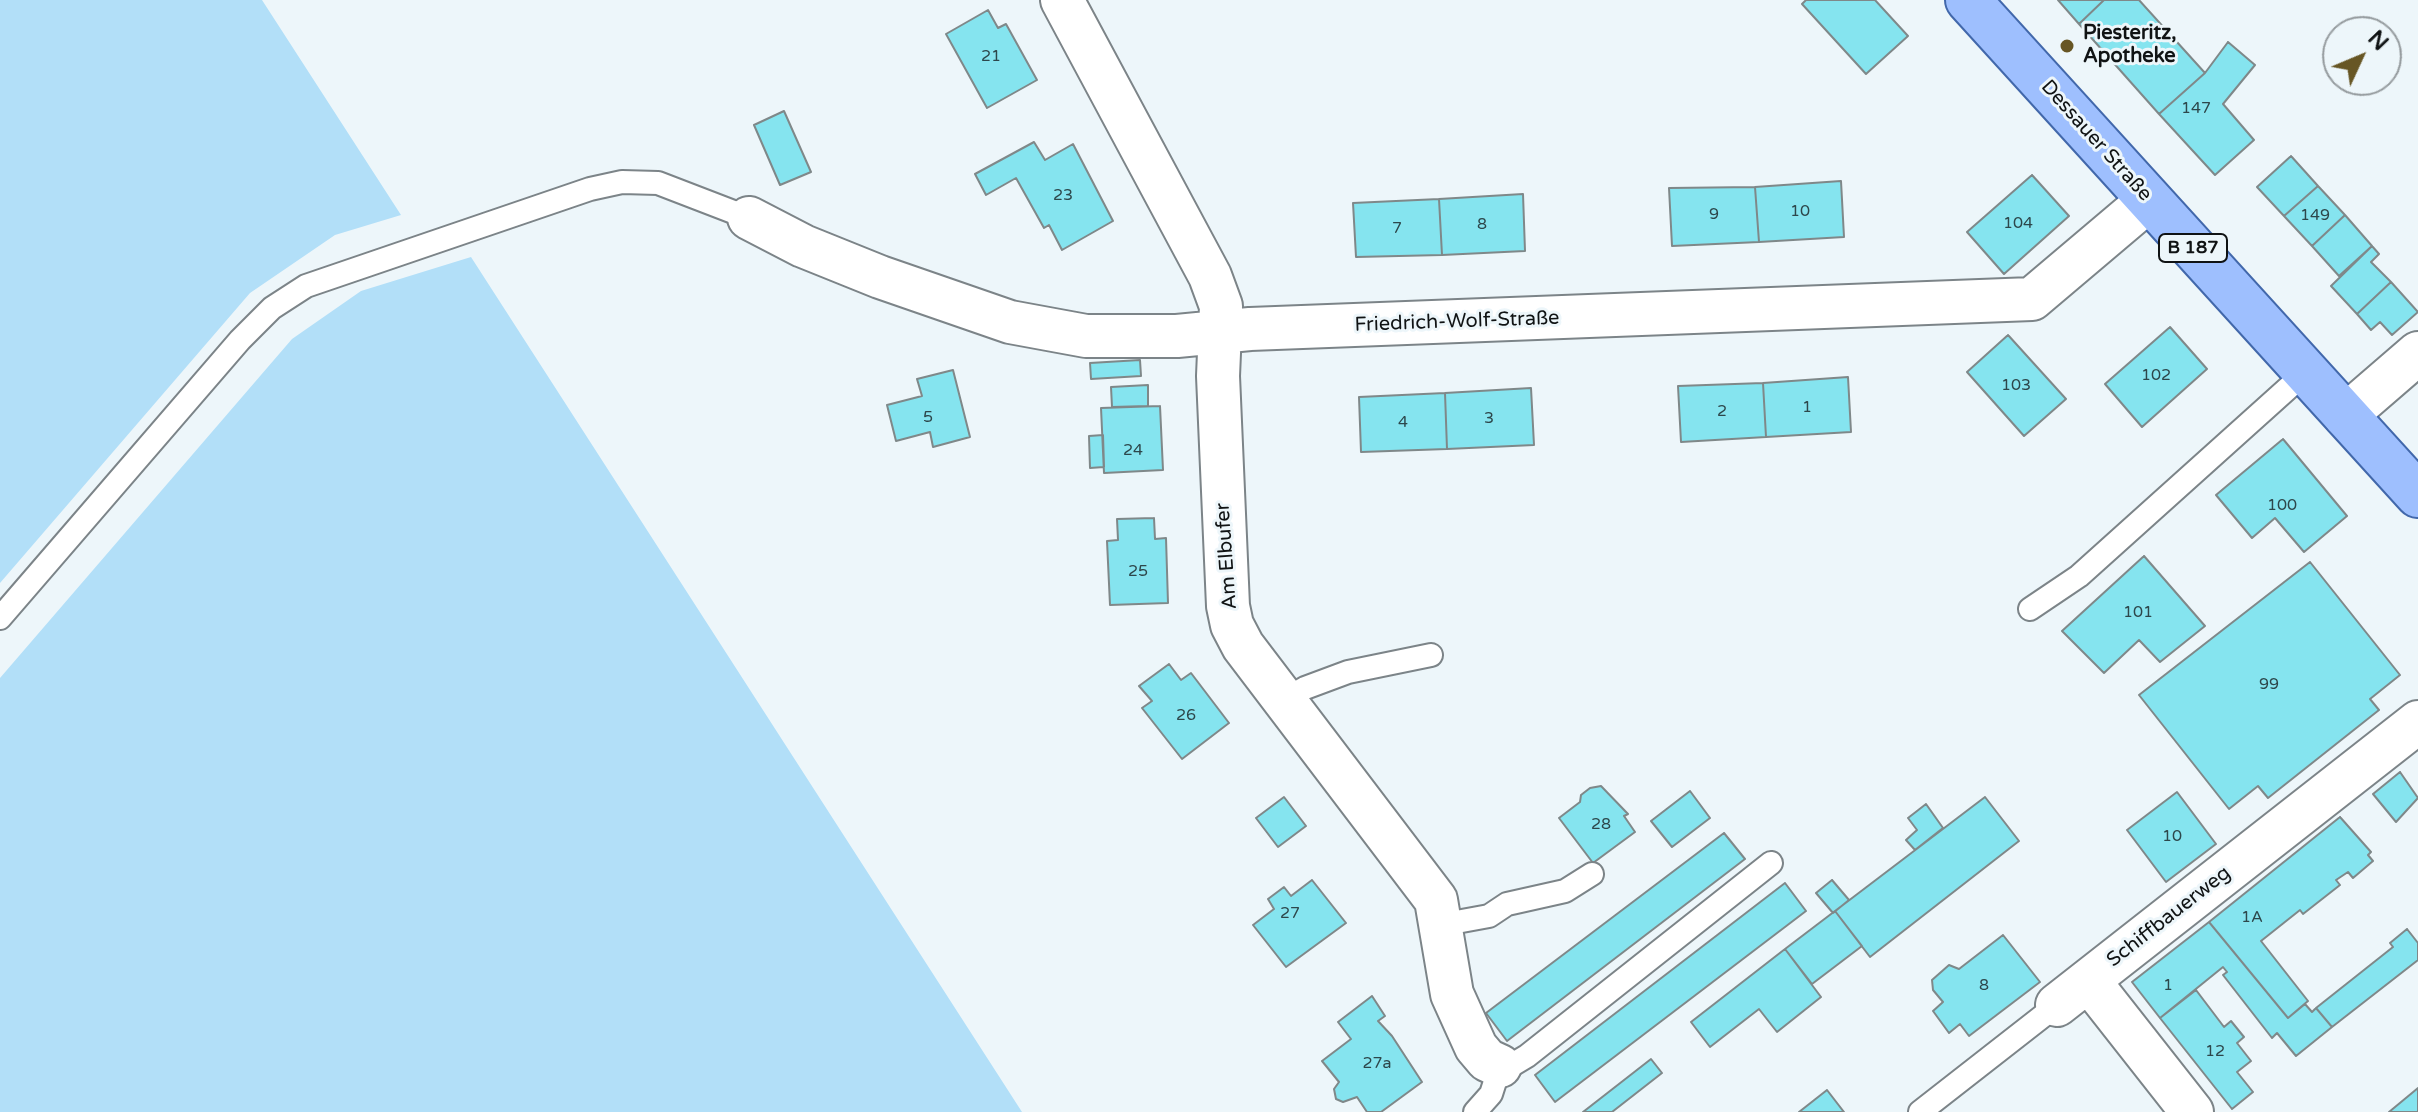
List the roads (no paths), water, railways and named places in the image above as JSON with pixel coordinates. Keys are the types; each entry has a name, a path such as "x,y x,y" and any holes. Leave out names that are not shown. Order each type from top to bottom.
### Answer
{"main road":[{"name":"Dessauer Straße","path":"1968,0 2418,495"}],"street":[{"name":"Am Elbufer","path":"1062,0 1210,276 1221,306 1218,376 1228,606 1243,646 1436,900 1452,994 1464,1026 1487,1060 1500,1066"},
{"name":"Friedrich-Wolf-Straße","path":"749,218 803,246 880,277 1010,322 1086,336 1220,334 1250,329 2032,299 2149,200"},
{"path":"2345,416 2418,353"},
{"name":"Schiffbauerweg","path":"2073,993 2418,722"},
{"path":"2073,993 2192,1112"}],"lane":[{"path":"0,618 240,340 272,308 306,286 590,189 622,182 658,183 749,218"},
{"path":"2030,609 2079,576 2306,372"},
{"path":"1284,700 1305,688 1348,672 1431,655"},
{"path":"1475,1112 1491,1094 1500,1066 1512,1065 1527,1056 1771,863"},
{"path":"1440,925 1489,916 1507,904 1565,891 1592,874"},
{"name":"Schiffbauerweg","path":"1920,1112 2073,993"}],"place":[{"name":"Piesteritz, Apotheke","path":"2067,46"}]}
